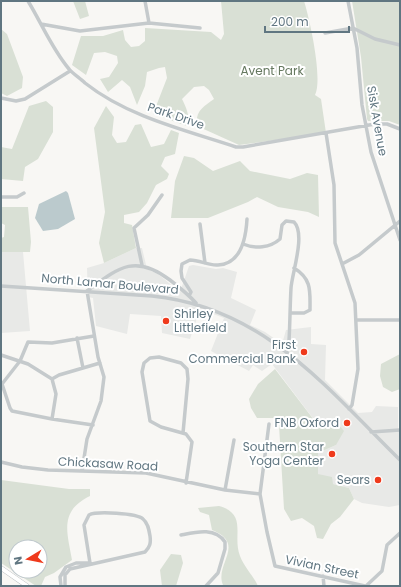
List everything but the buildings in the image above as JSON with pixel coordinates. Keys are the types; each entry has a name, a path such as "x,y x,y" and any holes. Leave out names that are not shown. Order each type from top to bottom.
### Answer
{"main road":[{"path":"1,568 27,586"}],"street":[{"name":"Park Drive","path":"28,1 59,56 70,71 102,95 120,106 236,147 326,133 365,125 388,124 400,129"},
{"path":"145,1 149,23"},
{"name":"Sisk Avenue","path":"348,1 353,28 365,125 375,169 400,240"},
{"path":"42,24 80,31 149,23 200,28"},
{"path":"325,33 353,28 375,39 400,45"},
{"path":"1,98 16,101 25,99 70,71"},
{"path":"326,133 334,185 335,243 352,291 357,320 358,369 352,405 348,409"},
{"path":"1,197 17,197 24,193"},
{"path":"142,265 134,228 148,215 162,195"},
{"path":"190,296 191,292 182,278 182,264 190,260 218,265 227,263 234,258 244,244 247,219"},
{"path":"244,244 257,247 275,242 281,237 284,223 289,220 294,222 298,227 298,252 291,289 289,345 286,350"},
{"path":"342,264 359,255 400,221"},
{"path":"200,224 205,262"},
{"path":"82,471 84,452 101,401 104,384 103,372 94,336 87,291 122,268 142,265 158,272 190,296 196,304"},
{"path":"291,313 307,313 310,310 307,281 305,276 294,268"},
{"name":"North Lamar Boulevard","path":"1,286 174,298 196,304 250,327 286,350 400,460"},
{"path":"357,320 400,320"},
{"path":"93,425 52,420 12,411 2,388 2,383 20,361 28,342 52,343 94,336"},
{"path":"77,338 83,368"},
{"path":"1,355 20,361 44,372 52,379 56,394 52,420"},
{"path":"183,433 188,379 187,369 182,363 159,357 150,358 144,363 142,372 150,421 155,425 190,436 192,442 186,483"},
{"path":"52,379 59,375 100,363"},
{"name":"Vivian Street","path":"269,424 260,494 275,566 366,586"},
{"path":"371,432 400,430"},
{"path":"225,490 234,440"},
{"name":"Chickasaw Road","path":"1,462 22,467 48,470 146,474 225,490 260,494"},
{"path":"65,586 64,579 67,571 90,563 145,552 151,542 144,519 136,516 98,512 89,515 84,525 90,563"},
{"path":"181,535 208,531 219,536 225,542 225,549 218,573 206,586"},
{"path":"366,586 382,571 387,545 400,533"},
{"path":"61,586 60,577 66,567 76,563 90,563"},
{"path":"323,576 324,586"}],"shaded area":[{"path":"66,191 68,193 75,219 58,229 43,231 35,218 39,204"},
{"path":"136,248 142,248 147,269 158,274 180,292 189,266 193,265 216,269 223,268 237,272 231,298 256,310 250,325 265,332 282,344 286,330 311,327 311,344 326,345 325,380 358,413 372,412 376,406 398,407 398,429 400,431 400,505 389,507 362,503 354,499 349,488 333,484 318,474 318,453 336,445 335,420 315,421 272,364 262,371 253,365 249,371 211,351 224,318 200,309 190,339 162,333 161,316 130,314 127,334 96,326 93,298 88,297 87,268 104,263"},
{"path":"1,252 23,252 30,331 1,333"}],"green space":[{"path":"73,1 85,1 89,16 80,19"},
{"name":"Avent Park","path":"221,1 304,1 317,63 318,76 315,95 321,99 326,133 239,145 197,126 197,117 199,113 203,107 214,99 209,90 204,86 194,87 182,99 188,116 187,126 153,114 167,78 165,67 147,72 145,86 137,105 130,87 122,80 108,92 100,79 109,77 118,63 117,56 105,52 94,53 86,75 72,65 81,36 103,36 123,30 125,40 131,47 139,46 145,41 145,28 211,32 221,40 224,34"},
{"path":"352,1 400,1 400,125 389,121 368,121 367,119 361,57"},
{"path":"1,29 7,34 23,77 22,88 7,96 1,93"},
{"path":"46,101 53,107 53,132 38,159 25,167 23,181 1,179 1,147 12,149 29,106"},
{"path":"106,106 114,117 112,135 117,143 126,142 135,125 141,124 151,147 164,144 171,130 179,133 175,154 165,157 161,166 169,174 167,179 156,185 147,203 139,212 124,215 124,223 132,225 136,248 104,263 99,243 105,212 94,128"},
{"path":"184,156 194,158 213,171 240,161 250,171 290,179 307,173 318,175 319,217 308,212 278,207 257,197 208,218 171,218 175,181"},
{"path":"1,207 28,207 31,242 30,252 1,252 1,238 4,237 5,225 1,223"},
{"path":"400,354 400,389 392,392 383,387 380,376 381,364"},
{"path":"275,369 314,420 335,420 344,431 336,445 318,453 318,474 332,477 333,484 349,488 354,499 340,517 331,524 323,539 317,538 314,526 302,518 291,521 284,509 279,425 275,418 257,418 251,408 249,399 258,384"},
{"path":"1,480 69,489 90,489 90,496 73,508 69,515 67,531 72,560 48,576 48,539 8,539 8,568 1,563"},
{"path":"219,506 233,514 236,520 237,541 240,556 258,586 223,585 221,577 227,555 227,542 222,536 212,530 209,515 200,512 198,508"},
{"path":"171,554 181,555 183,563 176,586 162,586 160,570"},
{"path":"25,579 44,579 41,586 36,586"}],"place":[{"name":"Shirley Littlefield","path":"166,321"},
{"name":"First Commercial Bank","path":"304,352"},
{"name":"FNB Oxford","path":"347,423"},
{"name":"Southern Star Yoga Center","path":"332,454"},
{"name":"Sears","path":"378,480"}]}
